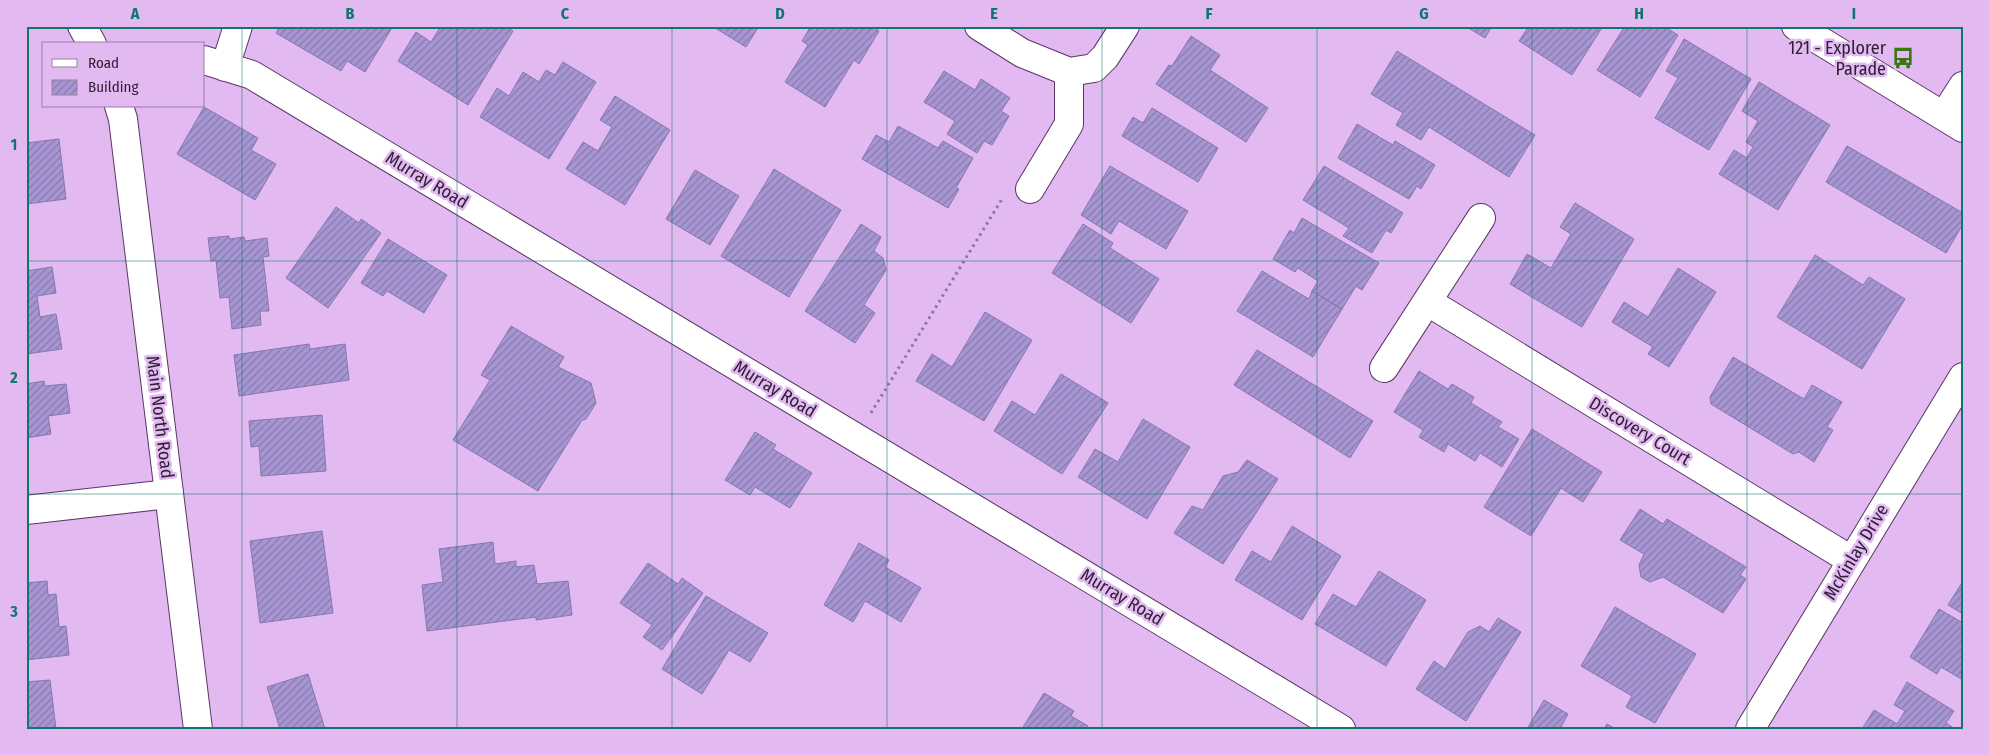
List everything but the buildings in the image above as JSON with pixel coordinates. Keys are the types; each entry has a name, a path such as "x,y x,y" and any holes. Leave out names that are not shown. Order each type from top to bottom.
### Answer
{"street":[{"path":"82,26 91,42"},
{"path":"214,63 238,26"},
{"path":"980,26 1022,53 1069,72 1080,72 1094,68 1105,56 1125,26"},
{"path":"1796,26 1954,122 1963,86"},
{"name":"Murray Road","path":"214,63 252,75 1340,729"},
{"path":"1030,189 1069,124 1069,72"},
{"name":"Main North Road","path":"119,108 123,119 198,729"},
{"path":"1384,368 1481,218"},
{"name":"Discovery Court","path":"1428,302 1851,560"},
{"name":"McKinlay Drive","path":"1750,729 1963,377"},
{"path":"26,510 169,494"}],"path":[{"path":"856,438 1007,192 1030,189"}],"place":[{"name":"121 - Explorer Parade","path":"1903,58"}]}
